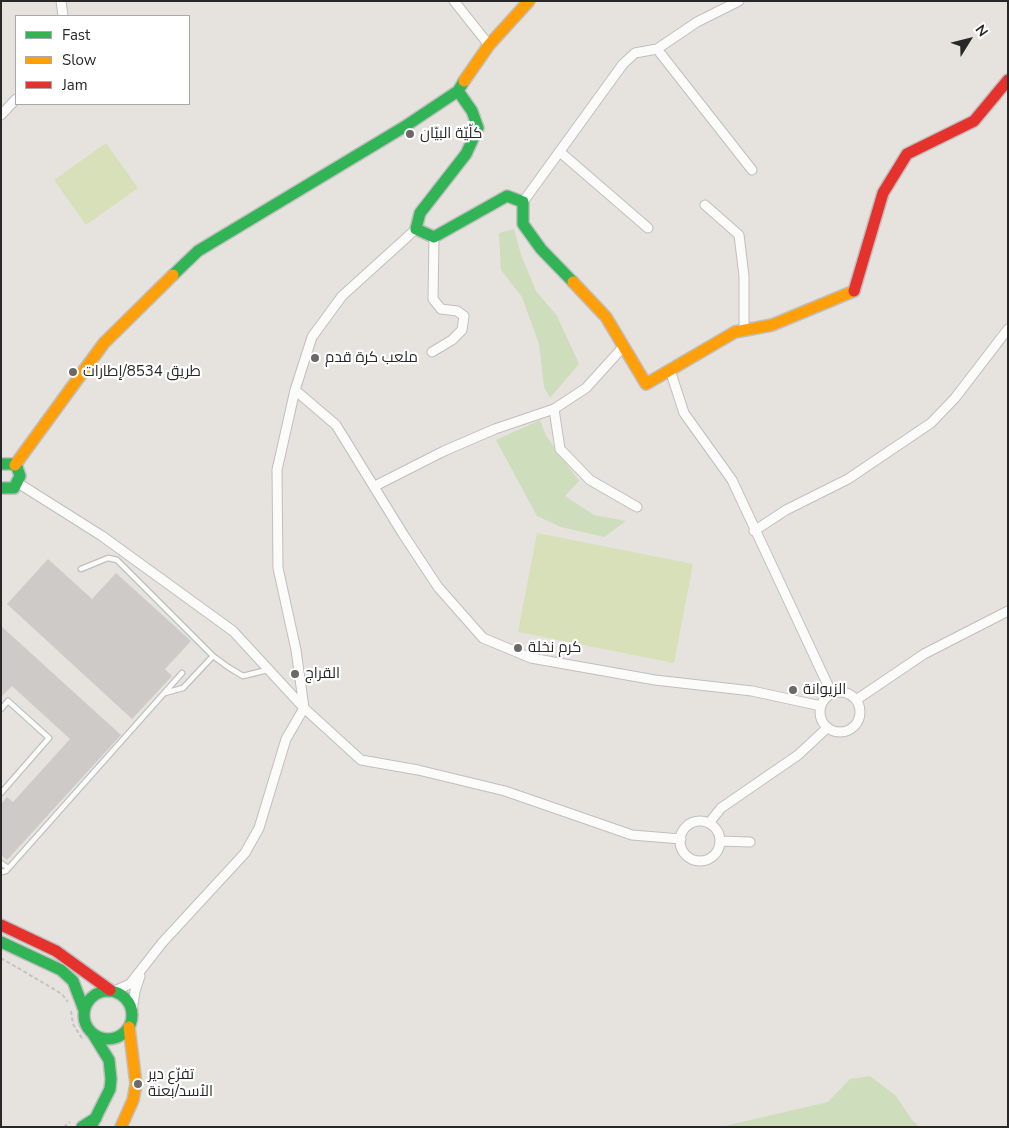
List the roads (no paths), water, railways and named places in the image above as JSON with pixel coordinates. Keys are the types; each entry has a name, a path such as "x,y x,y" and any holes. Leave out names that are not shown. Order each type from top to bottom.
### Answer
{"main road":[{"path":"15,466 104,343 198,251 288,195 404,127 458,91 489,45 529,1"},
{"path":"458,91 472,110 478,128 466,154 420,213 416,229 434,237 507,196 523,202 523,224 541,249 606,317 646,384 736,332 772,325 854,291 883,193 907,154 974,121 1008,80"},
{"path":"1,464 8,462 20,471 18,482 10,489 1,488"},
{"path":"1,926 56,951 112,991 124,997 132,1011 129,1027 136,1084 133,1100 121,1127"},
{"path":"1,942 61,970 73,981 84,1010 84,1020 89,1038 102,1047 110,1068 110,1090 93,1122 76,1124"},
{"path":"84,1010 89,999 95,994 112,991"},
{"path":"89,1038 112,1039 129,1027"}],"street":[{"path":"61,1 63,15"},
{"path":"454,1 489,45"},
{"path":"523,202 623,64 635,53 657,49 697,22 739,1"},
{"path":"657,49 752,170"},
{"path":"1,105 15,100"},
{"path":"1,115 15,100"},
{"path":"560,152 648,228"},
{"path":"705,205 739,235 744,276 744,331"},
{"path":"112,991 130,984 162,943 237,864 253,841 265,810 286,739 304,708 296,650 278,568 277,470 295,390 312,337 342,296 416,229"},
{"path":"432,352 452,340 462,330 464,316 457,311 440,309 433,299 434,237"},
{"path":"754,531 786,510 848,479 931,423 956,398 1008,330"},
{"path":"375,486 487,432 554,409 586,388 624,346"},
{"path":"670,370 684,413 732,480 754,531 832,694"},
{"path":"295,390 336,425 438,587 483,638 531,658 655,680 752,691 821,706"},
{"path":"554,409 560,449 590,480 637,507"},
{"path":"18,482 102,536 233,631 304,708 362,760 418,770 505,791 632,835 680,839"},
{"path":"856,700 916,659 1008,611"},
{"path":"842,692 856,700 860,709 860,716 854,727 842,732 827,728 821,719 821,706 824,700 832,694 842,692"},
{"path":"709,823 721,808 798,755 827,728"},
{"path":"696,821 709,823 718,832 720,841 718,851 709,860 696,861 685,854 680,839 684,829 690,824 696,821"},
{"path":"720,841 750,842"},
{"path":"132,1011 135,991 144,966"}],"lane":[{"path":"80,569 108,558 116,560 213,656 243,676 267,670"},
{"path":"164,694 183,688 213,656"},
{"path":"1,872 8,868 182,674"},
{"path":"1,708 8,701 49,738 1,793"},
{"path":"1,863 8,868"}],"place":[{"name":"كلّيّة البيّان","path":"410,134"},
{"name":"ملعب كرة قدم","path":"315,358"},
{"name":"طريق 8534/إطارات","path":"73,372"},
{"name":"كرم نخلة","path":"518,648"},
{"name":"القراج","path":"295,674"},
{"name":"الزيوانة","path":"793,690"},
{"name":"تفرّع دير الأسد/بعنة","path":"138,1084"}]}
